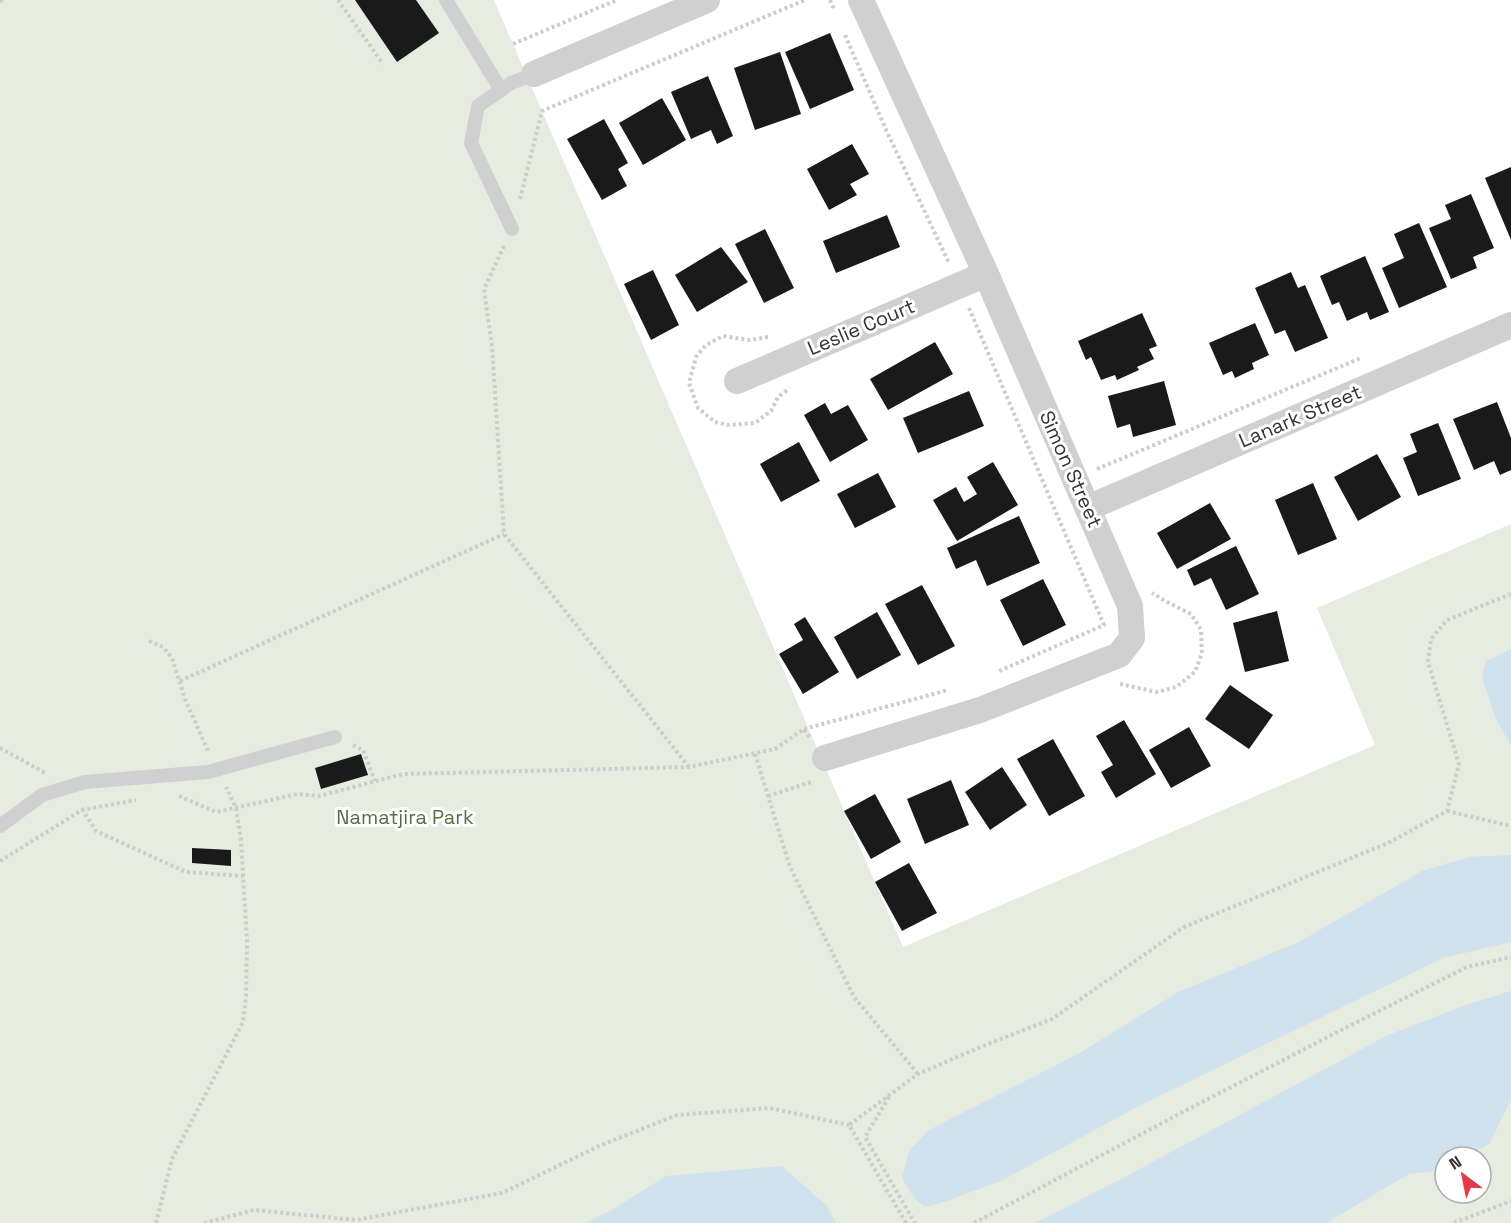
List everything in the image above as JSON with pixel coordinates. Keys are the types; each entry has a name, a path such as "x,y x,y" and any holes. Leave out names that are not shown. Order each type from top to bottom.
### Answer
{"street":[{"path":"534,74 707,0"},
{"name":"Simon Street","path":"825,758 980,710 1119,655 1132,638 1130,606 986,274 861,0"},
{"name":"Leslie Court","path":"737,381 986,274"},
{"name":"Lanark Street","path":"1088,508 1511,325"}],"lane":[{"path":"446,0 501,90"},
{"path":"512,229 471,143 478,106 512,82 534,74"},
{"path":"0,826 42,795 85,782 208,772 335,737"}],"path":[{"path":"0,1 4,0"},
{"path":"338,0 383,64"},
{"path":"513,44 617,0"},
{"path":"689,767 504,534 492,346 484,289 512,229 542,111 805,0"},
{"path":"831,0 835,11"},
{"path":"844,33 887,132 960,285 1104,625 996,673"},
{"path":"1096,470 1369,355"},
{"path":"180,681 504,534"},
{"path":"1447,811 1460,764 1428,662 1431,639 1447,620 1511,594"},
{"path":"149,641 163,647 172,658 193,717 236,808 241,840 247,943 243,1022 172,1159 156,1223"},
{"path":"174,794 216,812 298,794 318,796 403,774 689,767 775,749 804,729 952,689"},
{"path":"768,796 821,779 825,758 804,729"},
{"path":"335,737 363,750 375,781"},
{"path":"0,748 70,786"},
{"path":"755,754 790,867 854,997 918,1074"},
{"path":"0,861 82,810 140,800"},
{"path":"82,810 96,831 186,872 243,876"},
{"path":"849,1125 918,1074 1052,1019 1184,927 1388,843 1447,811 1511,826"},
{"path":"974,1223 1192,1107 1467,967 1511,957"},
{"path":"890,1094 865,1137 915,1223"},
{"path":"204,1223 254,1210 356,1220 502,1193 598,1146 677,1115 769,1108 849,1125 906,1223"},
{"path":"1454,1223 1511,1201"}],"green space":[{"name":"Namatjira Park","path":"0,0 494,0 903,947 1375,745 1317,608 1511,524 1511,1223 0,1223"}],"water":[{"path":"1511,649 1511,745 1496,719 1482,677 1486,661"},
{"path":"1511,855 1511,942 1443,958 1141,1105 1001,1181 925,1207 914,1198 902,1178 909,1151 929,1130 1080,1053 1178,992 1297,943 1422,871 1469,857"},
{"path":"1511,991 1511,1099 1490,1143 1487,1145 1433,1145 1433,1171 1409,1174 1326,1223 1035,1223 1386,1036 1463,1006"},
{"path":"782,1166 827,1206 836,1223 586,1223 610,1211 666,1176"}],"building":[{"path":"355,0 416,0 439,33 397,62"},
{"path":"830,33 854,90 810,109 785,52"},
{"path":"780,52 801,114 755,130 734,68"},
{"path":"708,76 733,136 717,144 711,130 691,139 671,92"},
{"path":"662,98 686,140 643,165 619,123"},
{"path":"604,119 628,163 618,169 627,186 602,200 567,139"},
{"path":"852,144 869,174 850,184 857,195 829,210 807,169"},
{"path":"1511,167 1511,240 1485,178"},
{"path":"1471,194 1494,248 1473,257 1477,268 1451,279 1429,228 1451,219 1445,205"},
{"path":"887,215 900,247 836,273 823,241"},
{"path":"1419,223 1447,287 1399,308 1382,268 1404,258 1394,234"},
{"path":"765,229 794,288 764,303 735,244"},
{"path":"721,247 748,282 697,312 675,275"},
{"path":"1365,256 1389,312 1370,320 1367,312 1347,321 1339,302 1332,305 1320,276"},
{"path":"653,270 679,325 651,340 624,284"},
{"path":"1291,272 1298,288 1305,285 1328,338 1295,352 1285,330 1275,334 1255,288"},
{"path":"1142,313 1157,346 1149,349 1154,359 1137,367 1139,370 1117,380 1115,375 1101,380 1091,357 1086,360 1078,341"},
{"path":"1255,323 1269,355 1252,363 1254,369 1235,378 1232,371 1223,375 1209,343"},
{"path":"935,342 953,374 888,410 870,379"},
{"path":"1164,381 1176,425 1133,437 1130,424 1117,428 1108,396"},
{"path":"969,391 984,426 918,453 903,418"},
{"path":"1497,402 1511,438 1511,470 1500,475 1494,461 1474,470 1453,419"},
{"path":"825,403 831,414 848,405 868,440 830,462 804,415"},
{"path":"1438,423 1461,479 1418,496 1403,458 1417,452 1410,434"},
{"path":"799,442 820,481 781,502 760,464"},
{"path":"1377,454 1401,497 1358,521 1334,477"},
{"path":"993,462 1018,505 957,541 933,500 956,487 964,502 977,494 967,477"},
{"path":"878,473 896,507 855,528 837,494"},
{"path":"1313,483 1337,539 1298,555 1275,500"},
{"path":"1210,503 1231,539 1177,569 1157,533"},
{"path":"1019,516 1040,563 987,586 976,560 956,569 947,548"},
{"path":"1236,546 1259,594 1226,610 1211,578 1194,586 1187,570"},
{"path":"1043,579 1066,625 1023,646 1000,600"},
{"path":"922,585 955,646 918,665 885,604"},
{"path":"1277,611 1289,661 1245,672 1233,623"},
{"path":"877,612 901,655 857,679 834,637"},
{"path":"805,617 839,672 803,694 779,654 803,640 794,624"},
{"path":"1230,685 1273,715 1249,749 1205,719"},
{"path":"1124,720 1156,774 1116,798 1101,772 1113,765 1096,736"},
{"path":"1189,727 1211,766 1171,788 1149,750"},
{"path":"1053,739 1085,796 1049,816 1017,759"},
{"path":"361,754 368,775 321,789 315,768"},
{"path":"1002,767 1027,805 990,830 965,792"},
{"path":"951,780 969,825 925,844 907,799"},
{"path":"875,794 901,842 871,859 844,811"},
{"path":"192,848 231,850 231,866 192,863"},
{"path":"909,863 937,913 902,931 875,882"}]}
